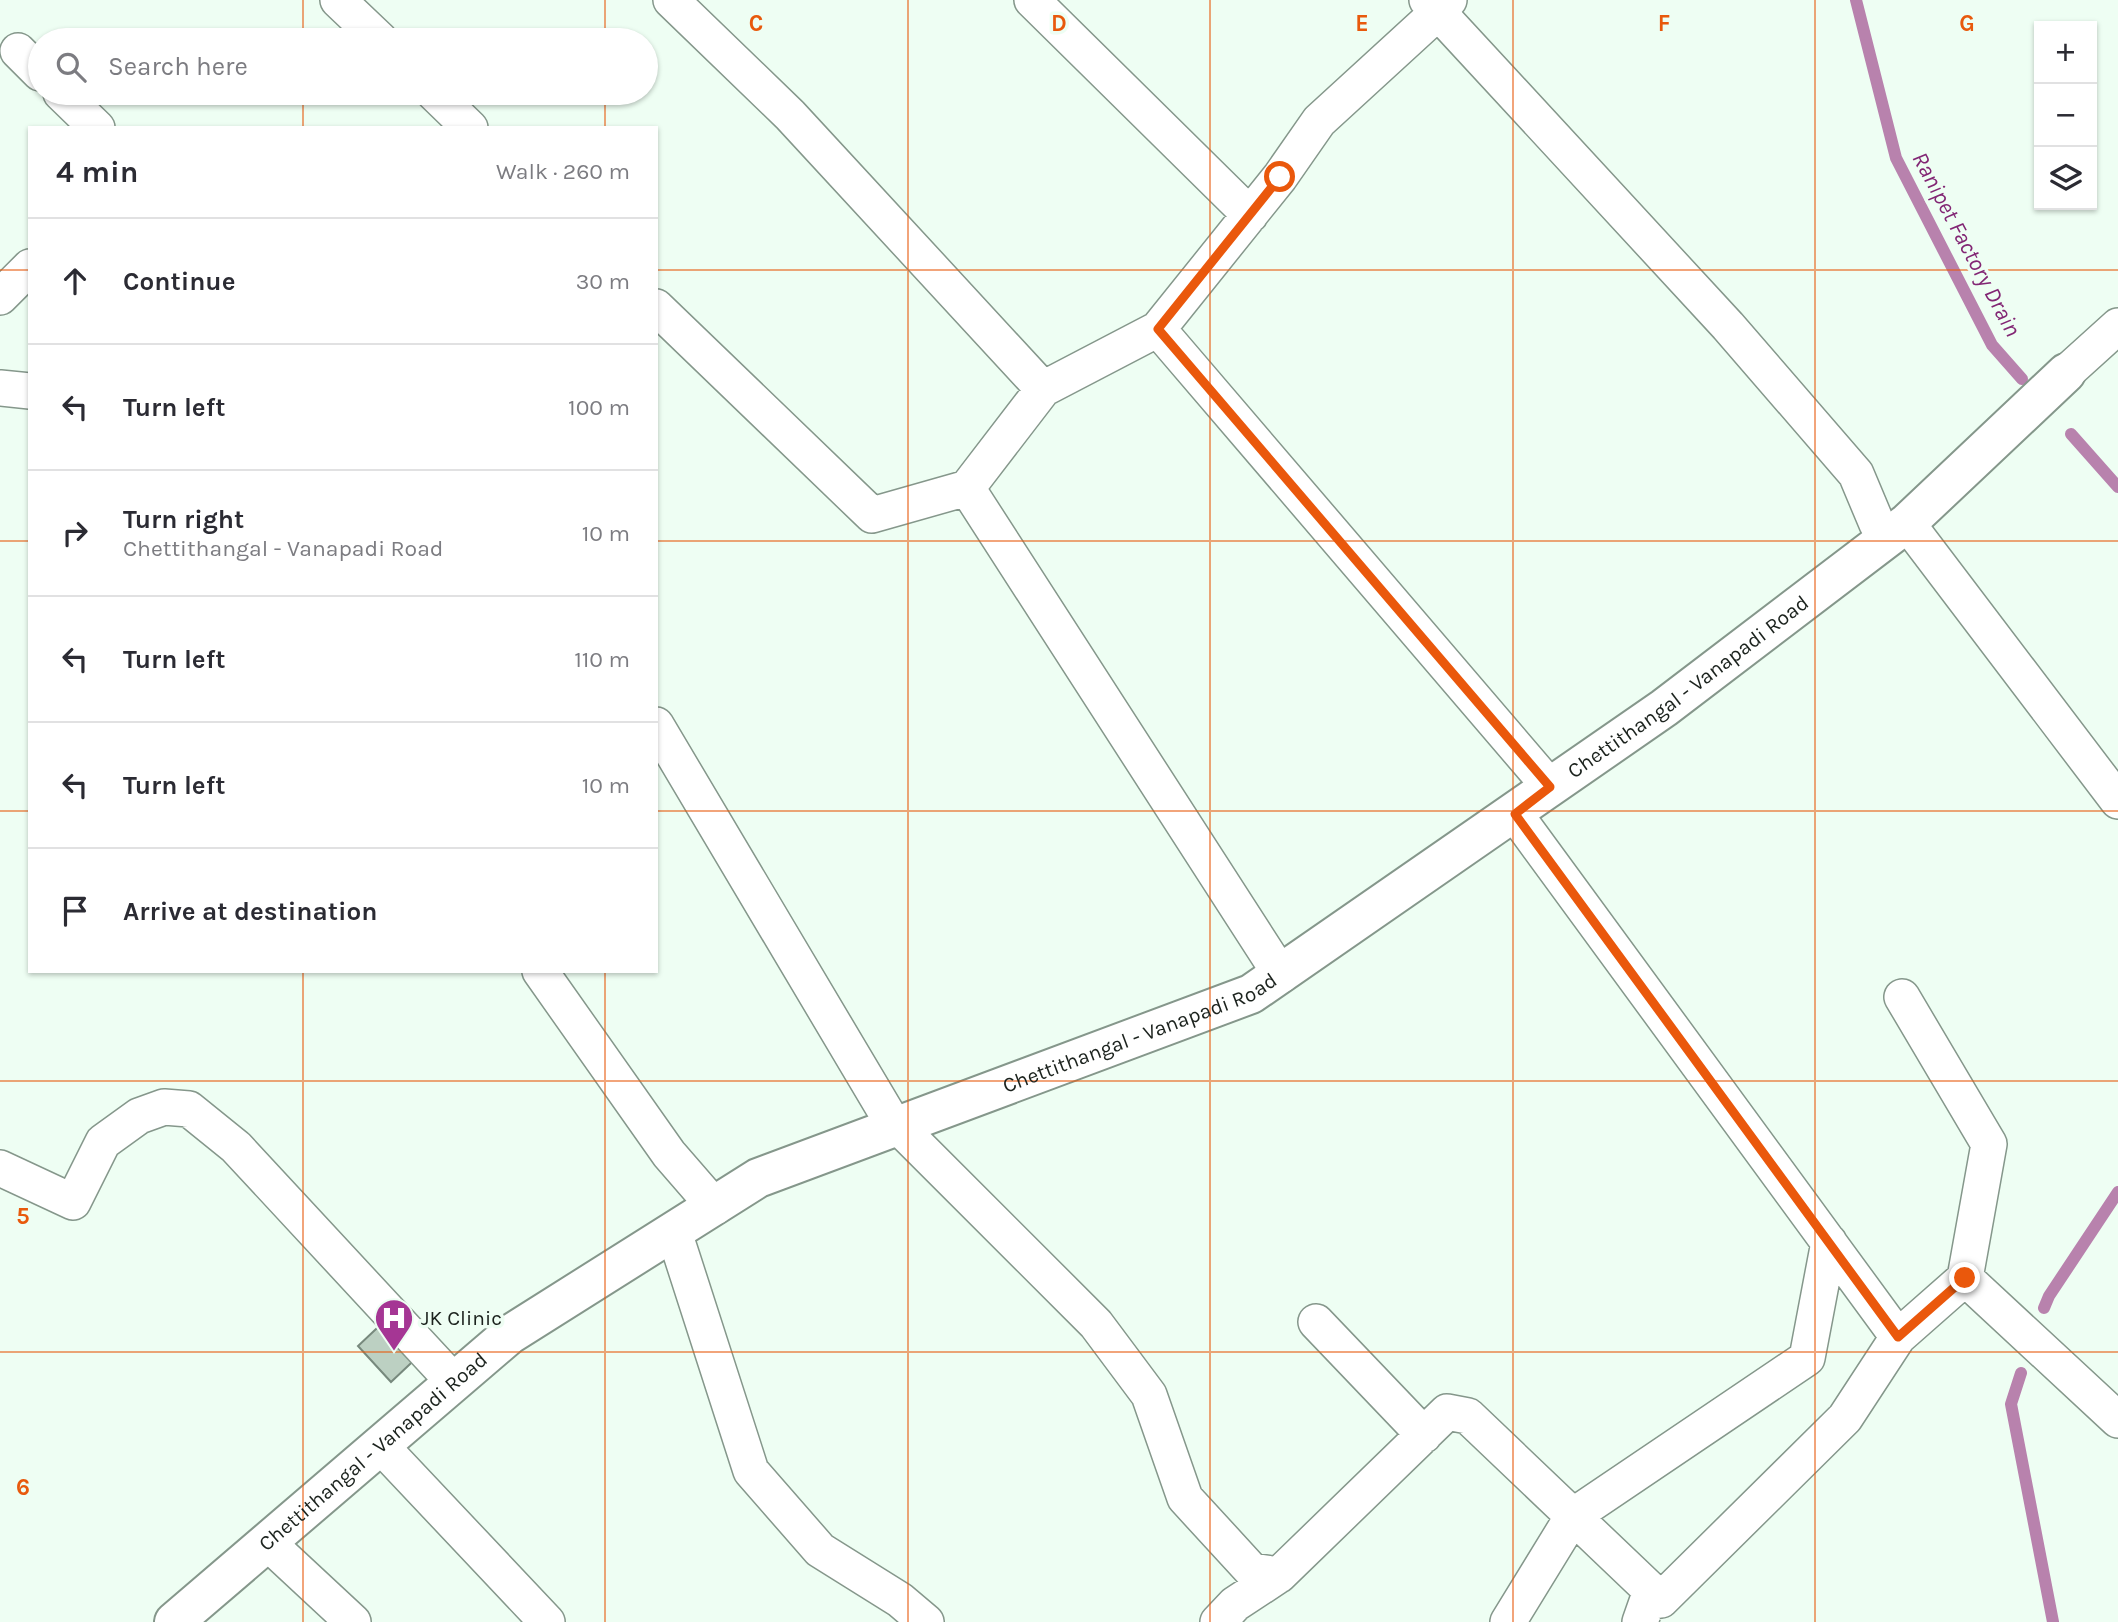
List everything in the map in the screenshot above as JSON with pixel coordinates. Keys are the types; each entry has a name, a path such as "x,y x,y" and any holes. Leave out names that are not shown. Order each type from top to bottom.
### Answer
{"street":[{"path":"338,0 367,28"},
{"path":"671,0 790,115 1043,389"},
{"path":"1031,0 1250,215"},
{"path":"658,309 872,515 968,488 1043,389 1158,329 1250,215 1320,121 1438,4 1728,326 1856,474 1877,524 1899,530 2118,801"},
{"path":"73,105 95,126"},
{"path":"446,105 468,126"},
{"path":"0,297 28,269"},
{"path":"2066,373 2118,326"},
{"path":"1158,329 1550,787"},
{"name":"Chettithangal - Vanapadi Road","path":"174,1622 509,1335 758,1178 1251,994 1281,975 1664,708 1899,530 2066,373"},
{"path":"0,388 28,391"},
{"path":"968,488 1281,975"},
{"path":"658,728 897,1127 1096,1324 1149,1395 1185,1498 1252,1571 1279,1575"},
{"path":"1515,814 1898,1337"},
{"path":"541,973 669,1154 715,1206"},
{"path":"1218,1622 1235,1604 1279,1575 1447,1412 1468,1416 1573,1516 1651,1611 1845,1418 1898,1337 1965,1278 1989,1144 1902,997"},
{"path":"0,1168 73,1202 103,1142 139,1116 164,1107 189,1109 236,1147 454,1382"},
{"path":"674,1233 751,1471 820,1550 900,1600 926,1622"},
{"path":"1508,1622 1573,1516 1807,1358 1829,1242"},
{"path":"1965,1278 2118,1420"},
{"path":"1316,1322 1424,1435"},
{"path":"380,1446 547,1622"},
{"path":"267,1542 353,1622"}],"building":[{"path":"393,1313 426,1349 391,1382 358,1346"}],"waterway":[{"name":"Ranipet Factory Drain","path":"1856,0 1896,158 1992,345 2022,379"},
{"name":"Ranipet Factory Drain","path":"2071,434 2118,487"},
{"name":"Ranipet Factory Drain","path":"2044,1308 2049,1296 2118,1192"},
{"name":"Ranipet Factory Drain","path":"2021,1373 2011,1404 2053,1622"}],"place":[{"name":"JK Clinic","path":"394,1352"}],"route":[{"path":"1280,177 1158,329 1550,787 1515,814 1898,1337 1965,1278"}]}
